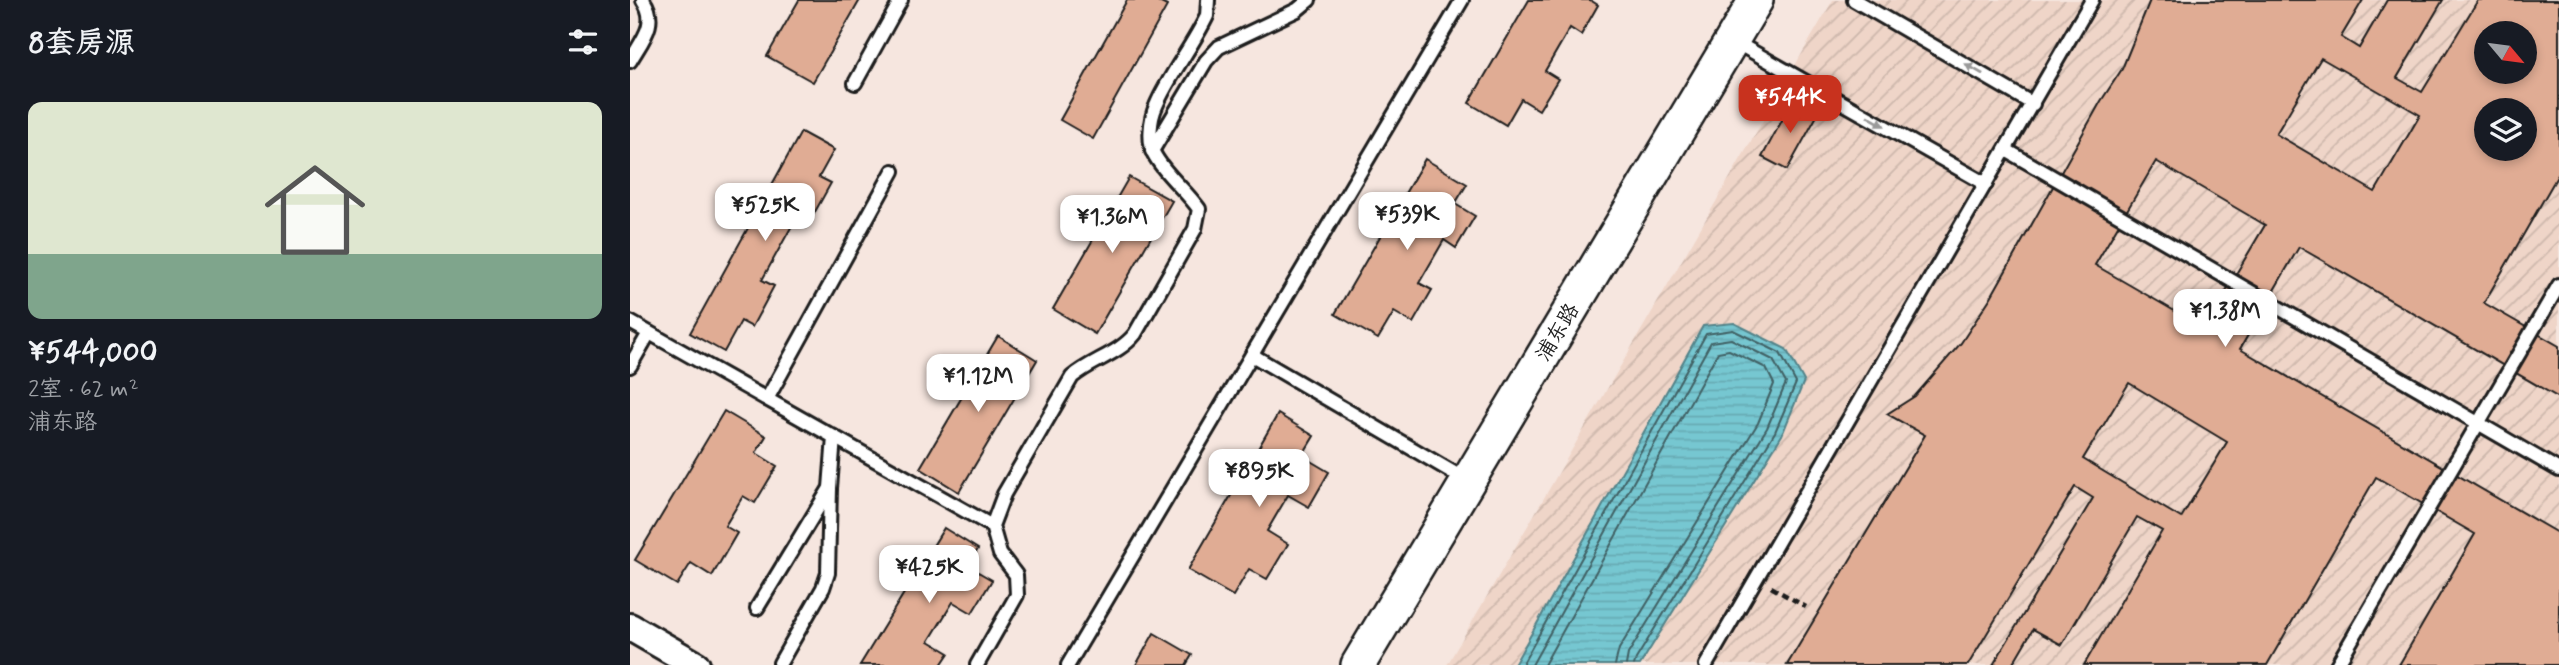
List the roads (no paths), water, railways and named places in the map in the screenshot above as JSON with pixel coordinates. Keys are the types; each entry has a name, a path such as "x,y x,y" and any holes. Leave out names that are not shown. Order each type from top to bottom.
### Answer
{"street":[{"name":"浦东路","path":"1358,665 1756,0"},
{"path":"630,627 696,665"}],"lane":[{"path":"630,61 650,24 651,12 643,0"},
{"path":"855,83 901,0"},
{"path":"977,665 1017,595 1016,575 999,554 992,526 1004,494 1072,377 1083,367 1125,346 1135,334 1195,229 1199,209 1185,190 1164,171 1152,151 1151,127 1155,107 1207,16 1208,0"},
{"path":"1152,151 1206,61 1219,47 1297,10 1309,0"},
{"path":"1068,665 1462,0"},
{"path":"1854,0 2033,104"},
{"path":"1706,665 2092,0"},
{"path":"1732,39 1986,184"},
{"path":"2006,150 2559,470"},
{"path":"767,400 893,171"},
{"path":"2337,665 2559,285"},
{"path":"630,322 992,526"},
{"path":"630,366 649,333"},
{"path":"1252,355 1468,481"},
{"path":"779,663 828,573 834,437"},
{"path":"757,608 830,488"}],"water":[{"path":"1734,323 1786,349 1804,381 1782,435 1640,665 1514,665 1703,326"}]}
